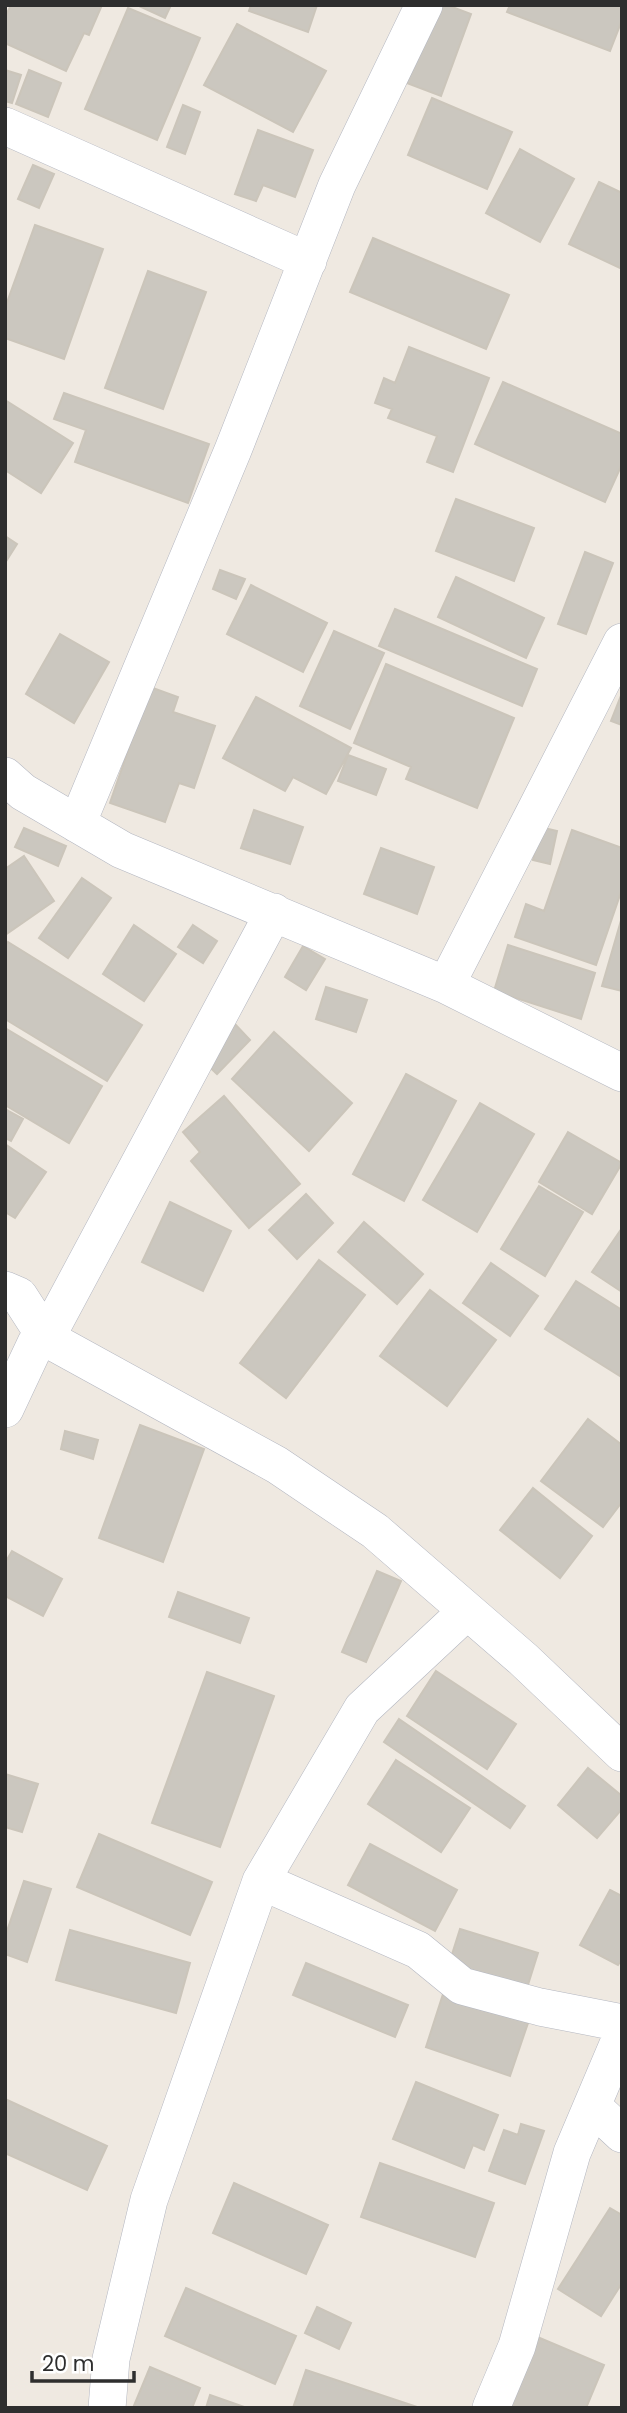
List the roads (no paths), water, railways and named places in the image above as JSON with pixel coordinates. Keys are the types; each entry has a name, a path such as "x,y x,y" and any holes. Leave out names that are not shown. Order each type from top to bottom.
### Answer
{"street":[{"path":"78,824 228,463 337,185 424,5"},
{"path":"5,125 308,261"},
{"path":"446,985 622,642"},
{"path":"5,776 23,792 122,850 446,985 622,1073"},
{"path":"5,1409 36,1343 47,1338 274,912"},
{"path":"5,1290 19,1296 47,1338 277,1465 375,1531 523,1659 622,1753"},
{"path":"107,2408 111,2359 149,2200 261,1881 362,1709 467,1611"},
{"path":"261,1881 418,1950 463,1986 540,2007 622,2023"},
{"path":"492,2408 517,2346 572,2153 622,2035"},
{"path":"592,2106 622,2133"}]}
